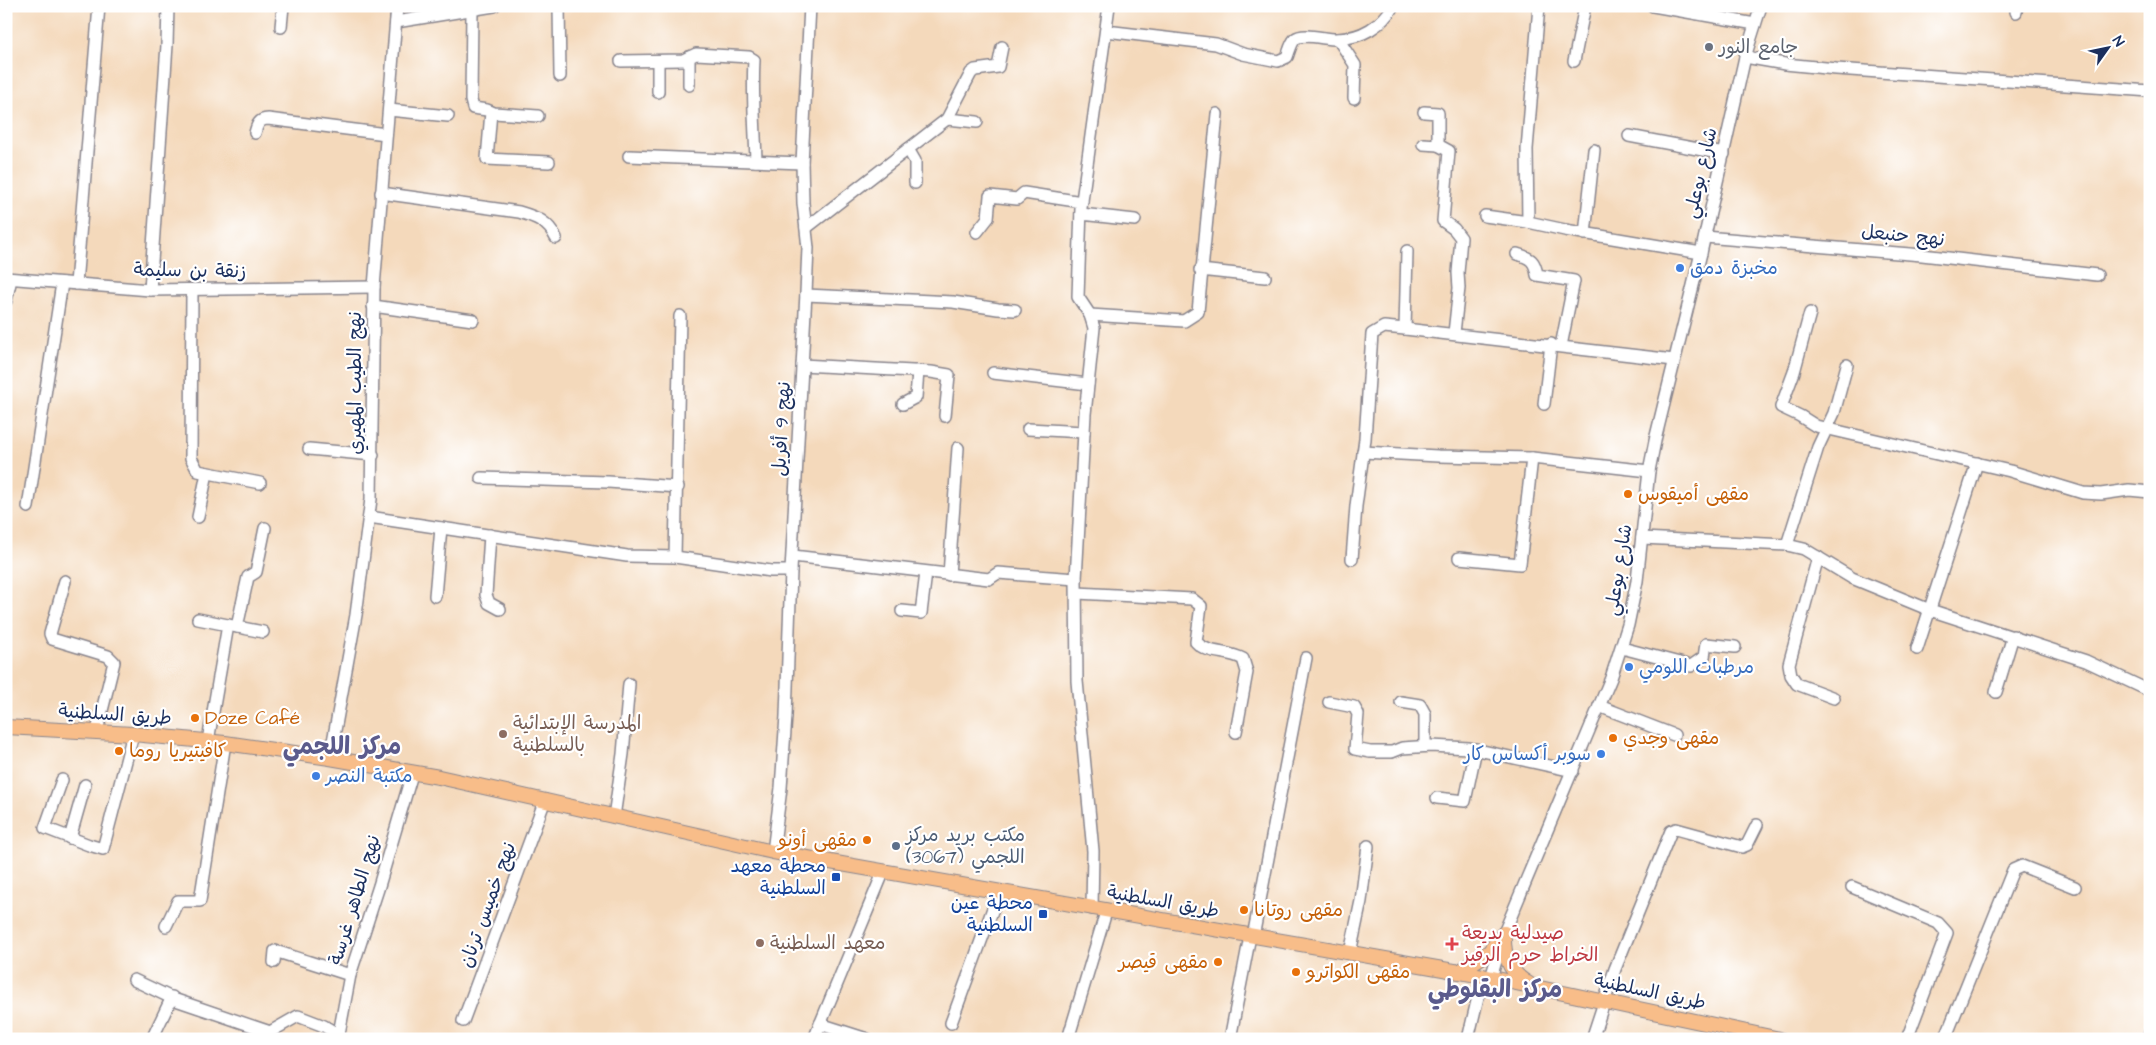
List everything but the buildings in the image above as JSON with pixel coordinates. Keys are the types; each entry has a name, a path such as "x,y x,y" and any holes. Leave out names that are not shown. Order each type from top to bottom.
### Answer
{"main road":[{"name":"طريق السلطنية","path":"6,727 97,731 208,741 330,758 412,774 439,777 773,852 1092,910 1487,977 1780,1039"},
{"path":"1459,972 1489,952 1504,933"},
{"path":"1504,933 1506,959 1513,971 1522,980 1534,987"}],"street":[{"path":"76,284 98,6"},
{"path":"150,290 168,6"},
{"path":"281,27 282,6"},
{"name":"نهج الطيب المهيري","path":"330,758 356,614 369,517 373,455 374,287 397,6"},
{"path":"396,22 452,10 472,10 494,6"},
{"path":"559,6 560,76"},
{"name":"نهج 9 أفريل","path":"773,852 781,788 786,716 791,572 806,295 808,248 803,203 802,163 810,6"},
{"path":"1092,910 1092,851 1077,681 1076,579 1084,432 1094,328 1090,315 1078,297 1082,202 1109,6"},
{"path":"1106,31 1216,44 1243,54 1278,61 1287,57 1294,40 1301,36 1338,39 1366,32 1387,17 1393,6"},
{"path":"1528,222 1527,149 1529,105 1539,6"},
{"path":"1574,61 1585,6"},
{"path":"1653,6 1755,24"},
{"name":"شارع بوعلي","path":"1468,1039 1487,977 1504,933 1573,771 1622,648 1632,609 1649,471 1745,57 1761,6"},
{"path":"472,10 471,100 473,108 491,112 538,116"},
{"path":"1338,39 1356,65 1354,98"},
{"path":"806,228 947,119 971,73 975,70 998,67 1002,46"},
{"path":"621,61 683,60 696,54 749,57 754,60 753,90 756,161"},
{"path":"688,57 689,85"},
{"path":"1745,57 1785,64 1836,69 2150,92"},
{"path":"658,61 658,92"},
{"path":"389,110 448,116"},
{"path":"491,112 487,159 549,162"},
{"path":"1424,112 1438,113 1438,145"},
{"path":"1090,315 1184,321 1198,312 1200,270 1217,114"},
{"path":"255,133 259,123 263,119 268,119 386,134"},
{"path":"947,119 977,122"},
{"path":"1629,136 1724,154"},
{"path":"1423,144 1438,145 1449,151 1443,220 1462,238 1458,273 1460,288 1454,333"},
{"path":"908,149 915,160 915,183"},
{"path":"1585,234 1594,150"},
{"path":"629,156 802,163"},
{"path":"381,192 519,212 546,222 556,238"},
{"path":"977,232 988,218 990,196 1017,199 1024,193 1082,202"},
{"path":"1081,214 1135,220"},
{"path":"1484,216 1701,253"},
{"name":"نهج حنبعل","path":"1705,236 1922,255 2097,275"},
{"path":"1405,329 1407,251"},
{"path":"1517,254 1529,257 1535,263 1537,275 1574,281 1556,345 1544,404"},
{"path":"1200,270 1265,277"},
{"path":"6,301 9,278"},
{"name":"زنقة بن سليمة","path":"9,278 150,290 374,287"},
{"path":"28,507 62,283"},
{"path":"192,290 191,458 198,471 260,483"},
{"path":"806,295 953,302 1015,310"},
{"path":"373,306 473,320"},
{"path":"1810,313 1794,372 1781,407 1816,426 1977,463 2083,493 2101,494 2129,490 2150,492"},
{"path":"675,557 678,487 680,316"},
{"path":"1352,559 1364,452 1372,334 1384,327 1454,333 1674,360"},
{"path":"802,365 918,371 949,375 946,416"},
{"path":"1787,545 1825,429 1834,413 1847,365"},
{"path":"903,404 916,397 918,371"},
{"path":"993,372 1088,384"},
{"path":"1028,430 1084,432"},
{"path":"949,575 958,448"},
{"path":"309,449 373,455"},
{"path":"1364,452 1532,458 1649,471"},
{"path":"1459,558 1520,564 1532,458"},
{"path":"1917,649 1977,463"},
{"path":"198,517 207,473"},
{"path":"481,478 608,482 678,487"},
{"path":"369,517 627,556 675,557 771,571 791,572"},
{"path":"208,741 232,626 248,576 256,572 264,528"},
{"path":"435,596 441,528"},
{"path":"490,535 486,595 489,603 500,609"},
{"path":"1642,538 1787,545 1804,550 1852,578 1930,610 2086,661 2150,691"},
{"path":"793,556 989,579 998,573 1076,579"},
{"path":"1818,558 1789,664 1797,684 1834,698"},
{"path":"902,611 921,613 926,573"},
{"path":"65,581 50,634 52,639 108,656 114,662 97,731"},
{"path":"1077,593 1192,599 1201,606 1196,642 1202,648 1236,655 1243,659 1247,672 1236,732"},
{"path":"198,619 263,632"},
{"path":"1996,692 2013,636"},
{"path":"1622,648 1691,666 1704,657 1706,644 1735,647"},
{"path":"1230,1039 1252,937 1306,658"},
{"path":"614,817 623,754 629,684"},
{"path":"1329,702 1354,707 1358,714 1354,749 1370,752 1376,750 1392,752 1402,748 1442,746 1476,750 1573,771"},
{"path":"1401,702 1420,704 1425,714 1425,746"},
{"path":"1599,706 1674,735"},
{"path":"62,780 45,828 103,849 133,734"},
{"path":"166,926 178,901 200,901 225,743"},
{"path":"1437,798 1465,801 1476,750"},
{"name":"نهج الطاهر غرسة","path":"339,1037 350,975 412,774"},
{"path":"70,838 85,785"},
{"name":"نهج خميس ترنان","path":"463,1021 545,800"},
{"path":"1592,1039 1604,1002 1671,831 1676,828 1742,847 1747,845 1757,825"},
{"path":"1350,953 1361,901 1368,846"},
{"path":"1945,1039 2014,870 2022,866 2075,887"},
{"path":"814,1039 882,873"},
{"path":"1852,887 1938,923 1947,933 1907,1039"},
{"path":"951,1023 999,892"},
{"path":"1068,1039 1106,912"},
{"path":"274,962 275,950 350,975"},
{"path":"134,980 172,998 270,1032 298,1016 324,1026 339,1037"},
{"path":"152,1039 172,998"},
{"path":"820,1024 868,1039"},
{"path":"2147,1039 2150,1033"}],"place":[{"name":"جامع النور","path":"1709,47"},
{"name":"مخبزة دمق","path":"1680,268"},
{"name":"مقهى أميقوس","path":"1628,494"},
{"name":"مرطبات اللومي","path":"1629,667"},
{"name":"Doze Café","path":"195,718"},
{"name":"المدرسة الإبتدائية بالسلطنية","path":"503,734"},
{"name":"مقهى وجدي","path":"1613,738"},
{"name":"كافيتيريا روما","path":"119,751"},
{"name":"سوبر أكساس كار","path":"1601,754"},
{"name":"مكتبة النصر","path":"316,776"},
{"name":"مقهى أونو","path":"867,840"},
{"name":"مكتب بريد مركز اللجمي (3067)","path":"896,846"},
{"name":"محطة معهد السلطنية","path":"836,877"},
{"name":"مقهى روتانا","path":"1244,910"},
{"name":"محطة عين السلطنية","path":"1043,914"},
{"name":"معهد السلطنية","path":"760,943"},
{"name":"صيدلية بديعة الخراط حرم الرقيز","path":"1452,944"},
{"name":"مقهى قيصر","path":"1218,962"},
{"name":"مقهى الكواترو","path":"1296,972"}],"district":[{"name":"مركز اللجمي","path":"342,747"},
{"name":"مركز البقلوطي","path":"1495,990"}]}
